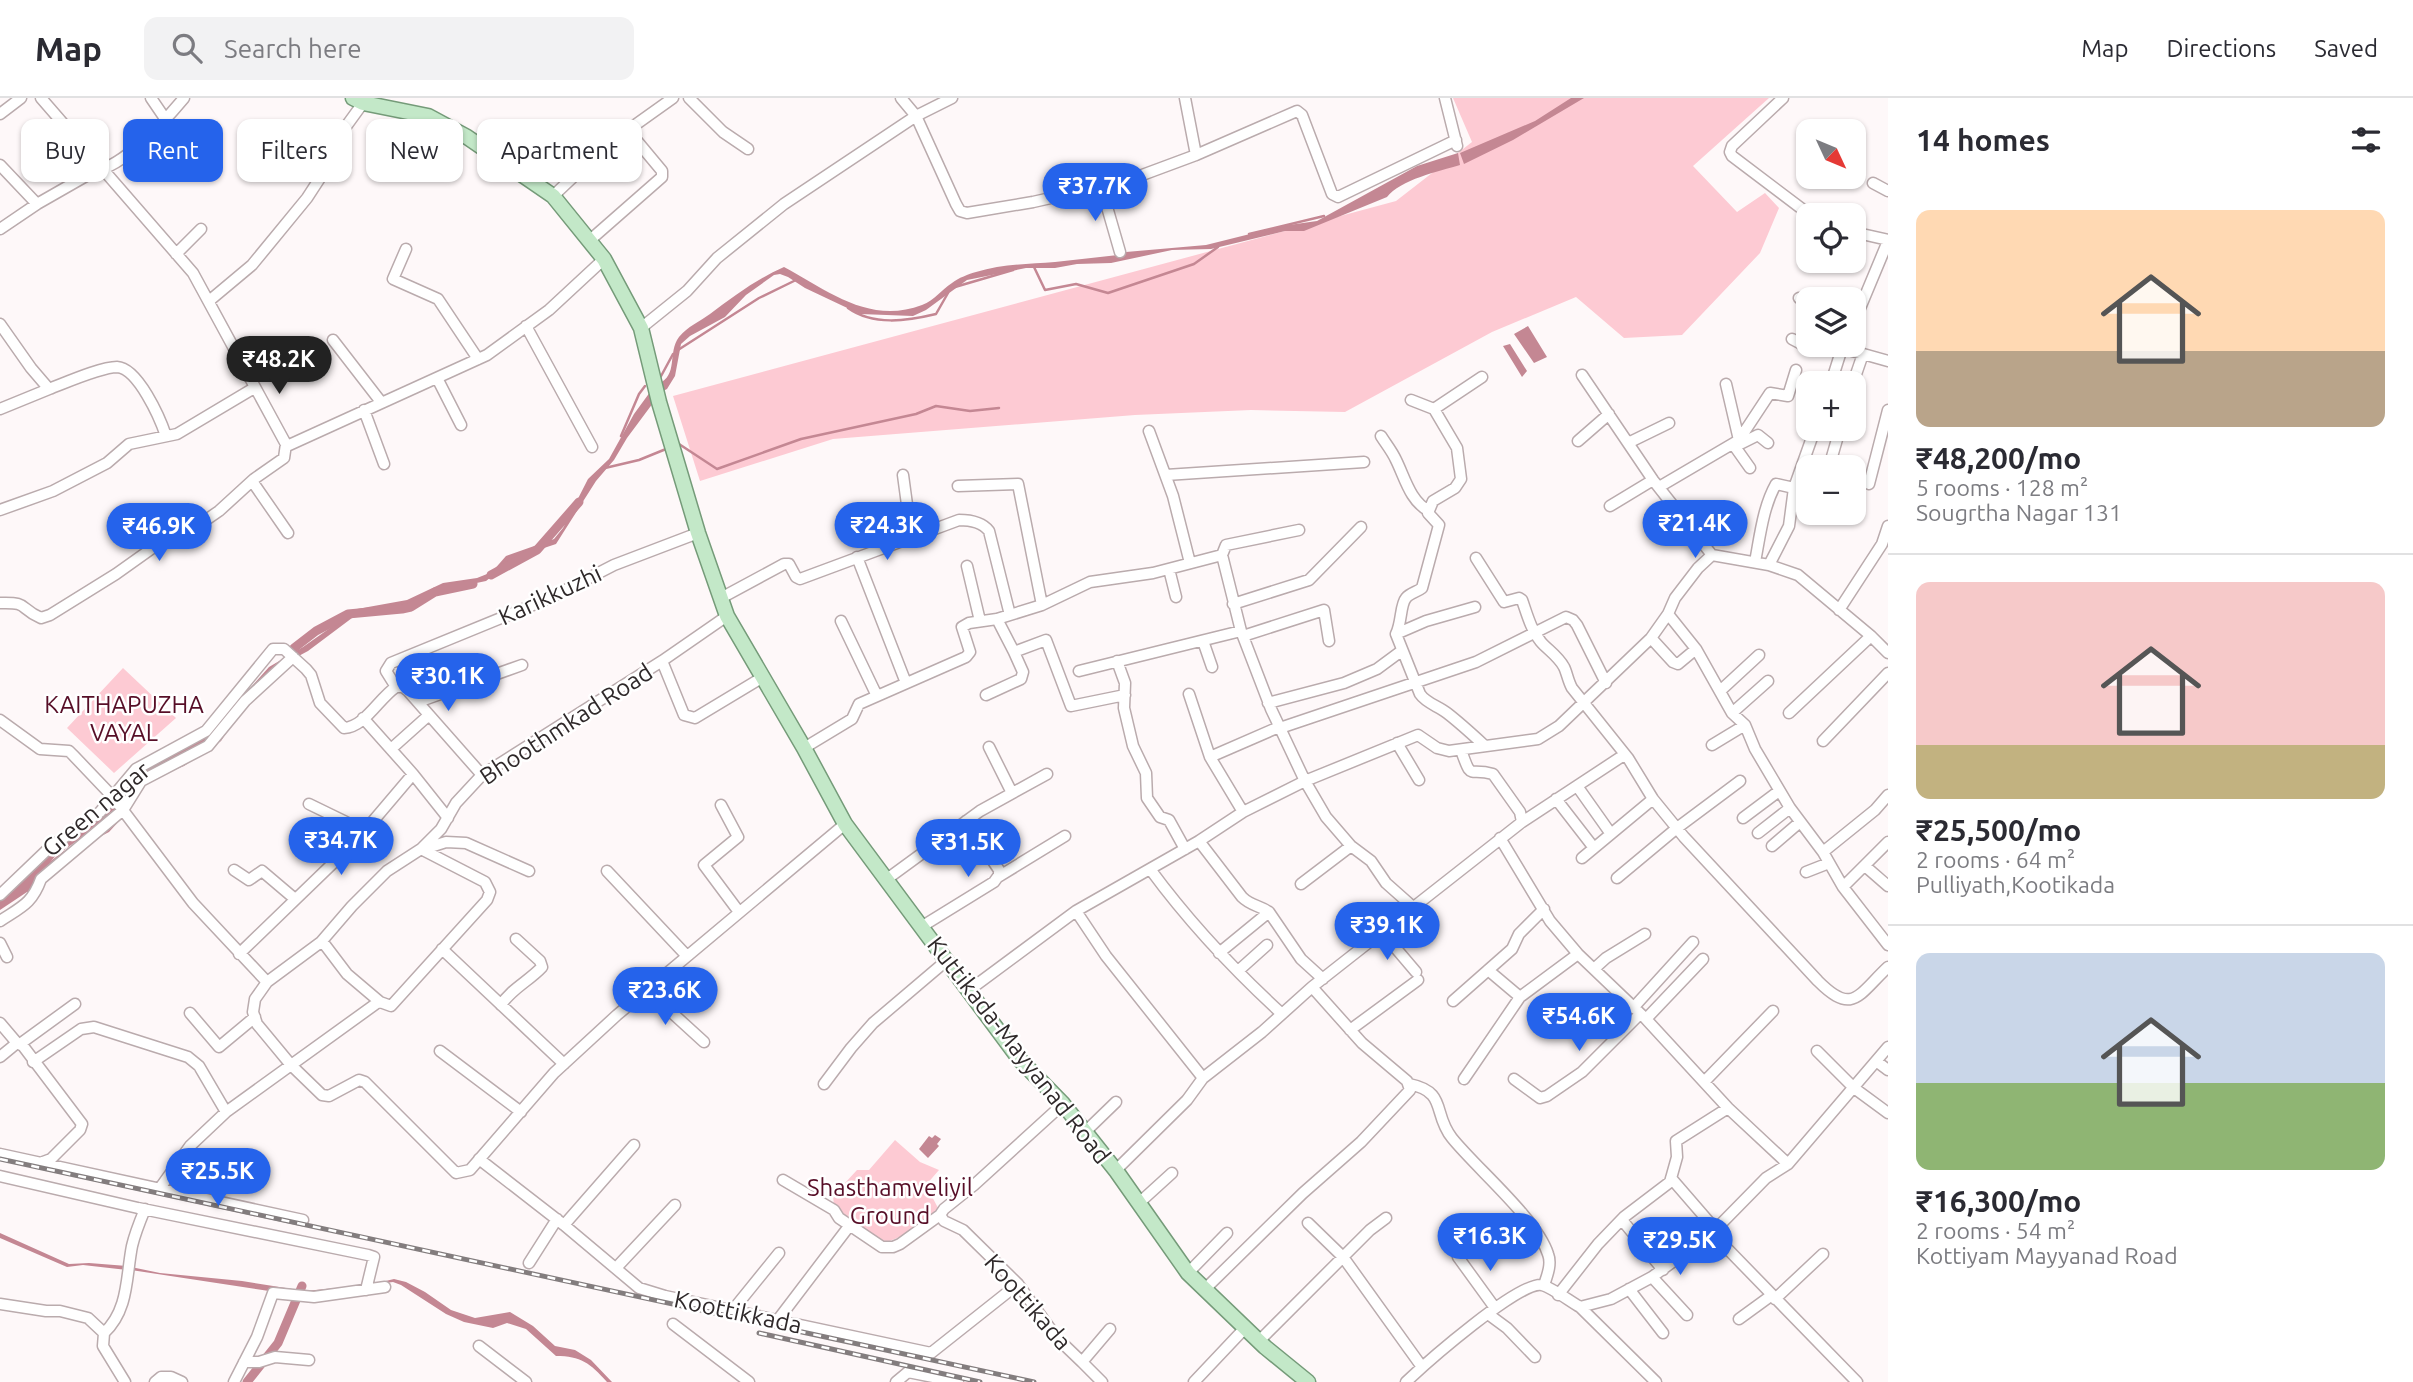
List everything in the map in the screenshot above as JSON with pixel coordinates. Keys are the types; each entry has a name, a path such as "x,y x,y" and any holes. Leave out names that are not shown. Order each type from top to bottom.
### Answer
{"main road":[{"name":"Kuttikada-Mayyanad Road","path":"358,100 428,116 467,137 553,196 604,259 641,328 659,402 698,533 727,616 845,824 1020,1060 1063,1104 1139,1203 1188,1273 1259,1341 1308,1382"}],"street":[{"path":"0,114 21,98"},
{"path":"41,98 59,119"},
{"path":"151,98 165,119"},
{"path":"167,119 184,98"},
{"path":"642,119 673,98"},
{"path":"689,98 723,132 748,149"},
{"path":"901,98 916,116 960,211 967,212 1033,202 1126,181 1196,155 1297,111 1302,114 1332,194 1338,197 1457,144 1445,98"},
{"path":"641,328 687,291 716,258 785,204 916,116 952,98"},
{"path":"1185,98 1196,155"},
{"path":"1783,98 1732,146 1730,152 1796,204"},
{"path":"209,301 252,265 307,198 320,178 318,165 358,100"},
{"path":"589,241 662,177 662,171 642,147"},
{"path":"0,165 37,204"},
{"path":"109,177 192,273 288,446"},
{"path":"0,229 75,182"},
{"path":"553,196 568,182"},
{"path":"1873,183 1888,191"},
{"path":"1101,186 1120,252"},
{"path":"176,254 201,229"},
{"path":"1866,235 1888,241 1866,293"},
{"path":"406,249 393,279 438,299 478,359"},
{"path":"0,603 15,601 41,618 50,615 116,574 175,532 206,520 219,511 252,481 285,458 286,444 288,446 478,359 549,310 604,259"},
{"path":"0,324 49,389"},
{"path":"526,326 592,447"},
{"path":"333,340 381,402"},
{"path":"1792,340 1796,342"},
{"path":"1866,355 1888,361"},
{"path":"0,409 109,368 120,367 129,373 153,405 166,436"},
{"path":"1610,506 1736,442 1770,393 1788,396 1796,370"},
{"path":"1582,375 1656,484 1712,555 1769,565 1798,575 1888,653"},
{"path":"1434,409 1482,377"},
{"path":"436,378 461,425"},
{"path":"1726,384 1736,442 1750,468"},
{"path":"0,510 53,491 107,463 129,444 177,434 254,388"},
{"path":"1411,400 1434,409 1457,447 1461,479 1455,488 1433,502 1429,511"},
{"path":"364,410 384,464"},
{"path":"1578,441 1609,414"},
{"path":"1869,484 1887,416"},
{"path":"1628,443 1669,423"},
{"path":"1149,431 1173,496 1190,563"},
{"path":"1736,442 1742,443 1758,435 1768,443"},
{"path":"1381,436 1406,484 1439,525 1422,588 1408,595 1403,603 1403,619 1396,634 1425,701 1448,714 1485,746"},
{"path":"1769,565 1789,526 1794,488 1811,441"},
{"path":"1166,475 1364,461"},
{"path":"897,542 890,514 908,512 903,475"},
{"path":"252,481 288,533"},
{"path":"1755,562 1772,491 1779,483 1794,488"},
{"path":"958,486 1018,484 1042,605"},
{"path":"721,598 784,564 789,564 800,579 959,520 982,523 991,536 1010,615"},
{"path":"1839,610 1882,544 1888,526"},
{"path":"1233,604 1309,580 1361,527"},
{"path":"1299,530 1226,545 1222,555 1242,634 1279,727 1326,817 1351,846 1371,861 1387,883 1413,907"},
{"name":"Karikkuzhi","path":"396,687 386,671 391,663 550,598 614,565 698,533"},
{"path":"804,748 852,719 859,704 966,657 970,652 962,627 969,623 997,619 1042,605 1090,582 1169,569 1222,555"},
{"path":"968,991 1076,911 1243,813 1305,781 1418,735 1437,748 1449,751 1538,739 1559,726 1585,703 1651,638 1668,614 1675,598 1698,568 1712,555"},
{"path":"857,557 906,683"},
{"path":"1476,558 1504,602 1519,598 1522,600 1535,632 1542,643 1559,658 1572,688 1676,828 1830,993 1839,999 1850,1000 1888,967"},
{"path":"967,566 980,621"},
{"path":"1169,569 1175,597"},
{"path":"1396,634 1426,621 1475,607"},
{"path":"1079,671 1139,654 1242,634 1324,610 1329,641"},
{"path":"1668,614 1696,649 1732,713 1745,726 1790,808 1843,887 1888,945"},
{"name":"Bhoothmkad Road","path":"421,849 441,829 456,803 482,775 662,661 727,616"},
{"path":"1210,757 1279,727 1476,662 1566,617 1573,620 1606,683"},
{"path":"986,695 1021,679 1023,672 997,619"},
{"path":"841,621 877,696"},
{"path":"1789,713 1871,636"},
{"path":"1651,638 1678,664 1696,649"},
{"path":"1014,652 1046,640 1071,706 1125,695"},
{"path":"1203,642 1213,667"},
{"name":"Green nagar","path":"0,895 48,849 100,812 136,769 206,732 273,649 284,649 293,657 245,701 208,746 141,781 123,810 41,879 37,892 30,901 0,921"},
{"path":"1268,703 1344,683 1377,668 1400,652"},
{"path":"1720,691 1759,655"},
{"path":"293,657 310,675 320,703 340,725 349,729 396,687 403,687 482,775"},
{"path":"662,661 684,715 691,718 763,677"},
{"path":"1117,661 1125,683 1124,708 1133,746 1146,773 1147,798 1160,817 1169,820 1185,849"},
{"path":"418,702 522,665"},
{"path":"1823,741 1888,673"},
{"path":"1732,713 1769,681"},
{"path":"1188,694 1210,757 1243,813"},
{"path":"391,749 429,715"},
{"path":"363,718 413,774 447,818"},
{"path":"0,720 40,749 69,751 113,797 193,903 267,982"},
{"path":"1713,745 1745,726"},
{"path":"1396,743 1419,780"},
{"path":"989,747 1012,793"},
{"path":"1461,750 1471,773 1493,774 1520,812 1522,822"},
{"path":"1115,1171 1187,1100 1203,1078 1311,987 1500,838 1624,755"},
{"path":"239,954 360,836 413,774"},
{"path":"887,879 966,821 1047,774"},
{"path":"1617,878 1676,828 1740,781"},
{"path":"1577,786 1611,834"},
{"path":"1743,818 1779,791"},
{"path":"1806,872 1826,858 1888,795"},
{"path":"1556,799 1594,848"},
{"path":"1582,858 1653,799"},
{"path":"309,804 346,822 360,836"},
{"path":"721,806 738,837 704,865 739,912"},
{"path":"1758,833 1790,808"},
{"path":"966,821 999,870 998,877"},
{"path":"1772,846 1800,822"},
{"path":"529,871 466,843 446,842 421,849 374,882 322,941 267,982 255,999 253,1012 257,1024 291,1065 322,1095 329,1096 359,1080 365,1082 456,1173 470,1170 564,1064 686,955 845,824"},
{"path":"922,927 1065,836"},
{"path":"1500,838 1550,921 1578,954 1640,1014 1728,1108 1788,1164"},
{"path":"1199,841 1250,906 1262,907 1269,912 1301,959 1323,979"},
{"path":"1843,887 1888,842"},
{"path":"1301,884 1351,846"},
{"path":"322,941 347,974 380,1002 391,1006 487,900 490,892 481,879 421,849"},
{"path":"1865,866 1888,886"},
{"path":"1150,869 1183,914 1282,1014"},
{"path":"234,870 249,880 262,871 295,899"},
{"path":"607,871 686,955"},
{"path":"1453,1001 1512,949 1519,934 1544,909"},
{"path":"1076,911 1106,956 1203,1078"},
{"path":"1219,953 1269,912"},
{"path":"1350,1030 1417,976 1382,932"},
{"path":"1595,968 1644,934"},
{"path":"501,1005 511,992 542,967 540,961 516,939"},
{"path":"1640,1014 1693,942"},
{"path":"0,943 7,957"},
{"path":"1238,971 1267,945"},
{"path":"442,949 564,1064"},
{"path":"1464,1079 1521,997 1578,954"},
{"path":"1514,1079 1540,1098 1547,1096 1582,1072 1640,1014 1703,959"},
{"path":"824,1084 873,1023 946,961"},
{"path":"1488,970 1521,997"},
{"path":"1311,987 1350,1030 1409,1084 1428,1090 1437,1100 1440,1117 1450,1136 1523,1214 1542,1241 1549,1256 1544,1285"},
{"path":"646,990 704,1042"},
{"path":"160,1188 190,1146 226,1112 380,1002"},
{"path":"0,1057 75,1004"},
{"path":"1705,1081 1773,1011"},
{"path":"190,1013 219,1047 255,1017"},
{"path":"0,1023 82,1124 80,1130 51,1159 43,1162"},
{"path":"33,1062 81,1029 94,1027 188,1057 199,1066 226,1112"},
{"path":"1580,1307 1611,1299 1652,1277 1714,1232 1766,1178 1788,1164 1888,1047"},
{"path":"440,1051 521,1112"},
{"path":"1816,1051 1854,1088 1888,1113"},
{"path":"1876,1061 1888,1070"},
{"path":"1205,1289 1303,1193 1380,1124 1407,1096 1409,1084"},
{"path":"1085,1132 1116,1102"},
{"path":"783,1180 834,1209 839,1218 882,1247 893,1247 940,1215 1063,1104"},
{"path":"1558,1295 1591,1252 1622,1220 1665,1187 1671,1178 1677,1157 1676,1141 1728,1108"},
{"path":"529,1263 561,1222 634,1145"},
{"path":"0,1154 303,1220"},
{"name":"Koottikkada","path":"479,1159 642,1289 732,1311 931,1353 1018,1284"},
{"path":"1139,1203 1172,1173"},
{"path":"0,1176 368,1255 374,1257 366,1290"},
{"path":"1671,1178 1714,1232 1773,1297 1857,1382"},
{"path":"616,1268 675,1205"},
{"path":"125,1382 103,1346 104,1333 123,1302 131,1267 133,1242 145,1209"},
{"name":"Koottikada","path":"940,1215 944,1221 962,1230 1018,1284 1057,1338 1082,1362 1110,1329"},
{"path":"1259,1341 1386,1218"},
{"path":"1622,1220 1662,1270"},
{"path":"1308,1223 1343,1257 1422,1367"},
{"path":"777,1321 850,1225"},
{"path":"1188,1273 1227,1233"},
{"path":"732,1311 779,1253"},
{"path":"1739,1320 1773,1297 1823,1254"},
{"path":"1458,1257 1492,1311 1535,1357"},
{"path":"1652,1277 1687,1315"},
{"path":"1406,1382 1492,1311 1531,1286 1544,1285 1580,1307 1656,1382"},
{"path":"234,1382 257,1337 273,1293 314,1297 385,1287"},
{"path":"1629,1289 1663,1333"},
{"path":"0,1304 60,1311 88,1318 104,1333"},
{"path":"673,1324 749,1382"},
{"path":"1194,1382 1245,1328"},
{"path":"479,1346 526,1382"},
{"path":"244,1362 258,1362 275,1357 309,1360"},
{"path":"1082,1362 1102,1382"},
{"path":"897,1380 908,1372 958,1382"},
{"path":"155,1382 161,1377 171,1377 182,1382"}],"green space":[{"path":"1453,98 1769,98 1693,166 1737,212 1765,193 1779,208 1760,253 1682,335 1624,338 1576,297 1492,332 1345,412 1251,410 1135,415 833,439 700,481 673,396 1396,201 1472,142"},
{"name":"KAITHAPUZHA VAYAL","path":"123,668 176,718 114,773 67,728"},
{"name":"Shasthamveliyil Ground","path":"895,1140 920,1162 939,1170 926,1185 938,1208 916,1230 885,1243 839,1212 834,1206 833,1196 857,1170 869,1170"}],"shaded area":[{"path":"1571,98 1584,98 1513,140 1464,164 1460,153 1535,121"},
{"path":"1458,153 1460,165 1410,181 1387,197 1304,231 1285,231 1211,249 1172,250 1111,263 1026,268 967,280 926,310 913,316 860,314 788,277 774,275 746,295 725,317 690,336 681,344 675,376 667,389 661,392 658,384 671,369 676,343 682,333 746,288 784,267 850,303 885,311 903,310 927,303 957,279 986,269 1118,255 1120,257 1126,252 1206,245 1282,226 1317,221 1417,166"},
{"path":"1528,326 1547,357 1534,363 1514,334"},
{"path":"1510,344 1527,371 1522,377 1503,346"},
{"path":"653,388 656,399 614,460 596,481 556,544 517,557 486,581 448,589 410,606 364,613 352,618 308,651 280,666 221,741 184,766 158,776 209,744 269,667 357,609 407,600 443,583 477,578 492,572 506,556 554,539 563,528 588,479 609,459 634,414"},
{"path":"118,814 121,819 109,832 86,844 30,896 27,892 0,910 0,904 30,882 43,867"},
{"path":"935,1135 941,1139 937,1144 939,1146 928,1158 919,1149 929,1136 932,1138"},
{"path":"0,1233 69,1264 127,1266 127,1270 83,1265 67,1267 0,1238"},
{"path":"131,1267 305,1291 366,1285 365,1290 289,1294 131,1270"},
{"path":"394,1279 425,1292 451,1310 475,1318 510,1312 533,1326 555,1346 575,1350 591,1360 612,1382 607,1382 585,1362 572,1357 556,1356 526,1329 507,1323 493,1328 464,1322 446,1314 401,1285 393,1282 369,1285"}],"waterway":[{"path":"1249,234 1324,216"},
{"path":"1034,267 1045,290 1076,284 1108,293 1194,264 1218,247"},
{"path":"955,287 1013,270"},
{"path":"678,350 759,298 796,280"},
{"path":"848,308 868,318 879,320 914,319 936,314 948,293"},
{"path":"660,378 673,354"},
{"path":"621,436 645,386"},
{"path":"679,444 717,469 801,439 916,414 936,406 970,411 999,408"},
{"path":"605,468 639,460 666,449"},
{"path":"491,575 537,550 579,502"},
{"path":"294,648 316,631 348,614 411,607 435,592 473,584"},
{"path":"134,785 145,769 195,748 214,732"},
{"path":"0,903 30,878 53,852 114,810"},
{"path":"247,1382 278,1343 302,1286"}],"railway":[{"path":"0,1159 1034,1382"},
{"path":"759,1333 980,1382"}]}
